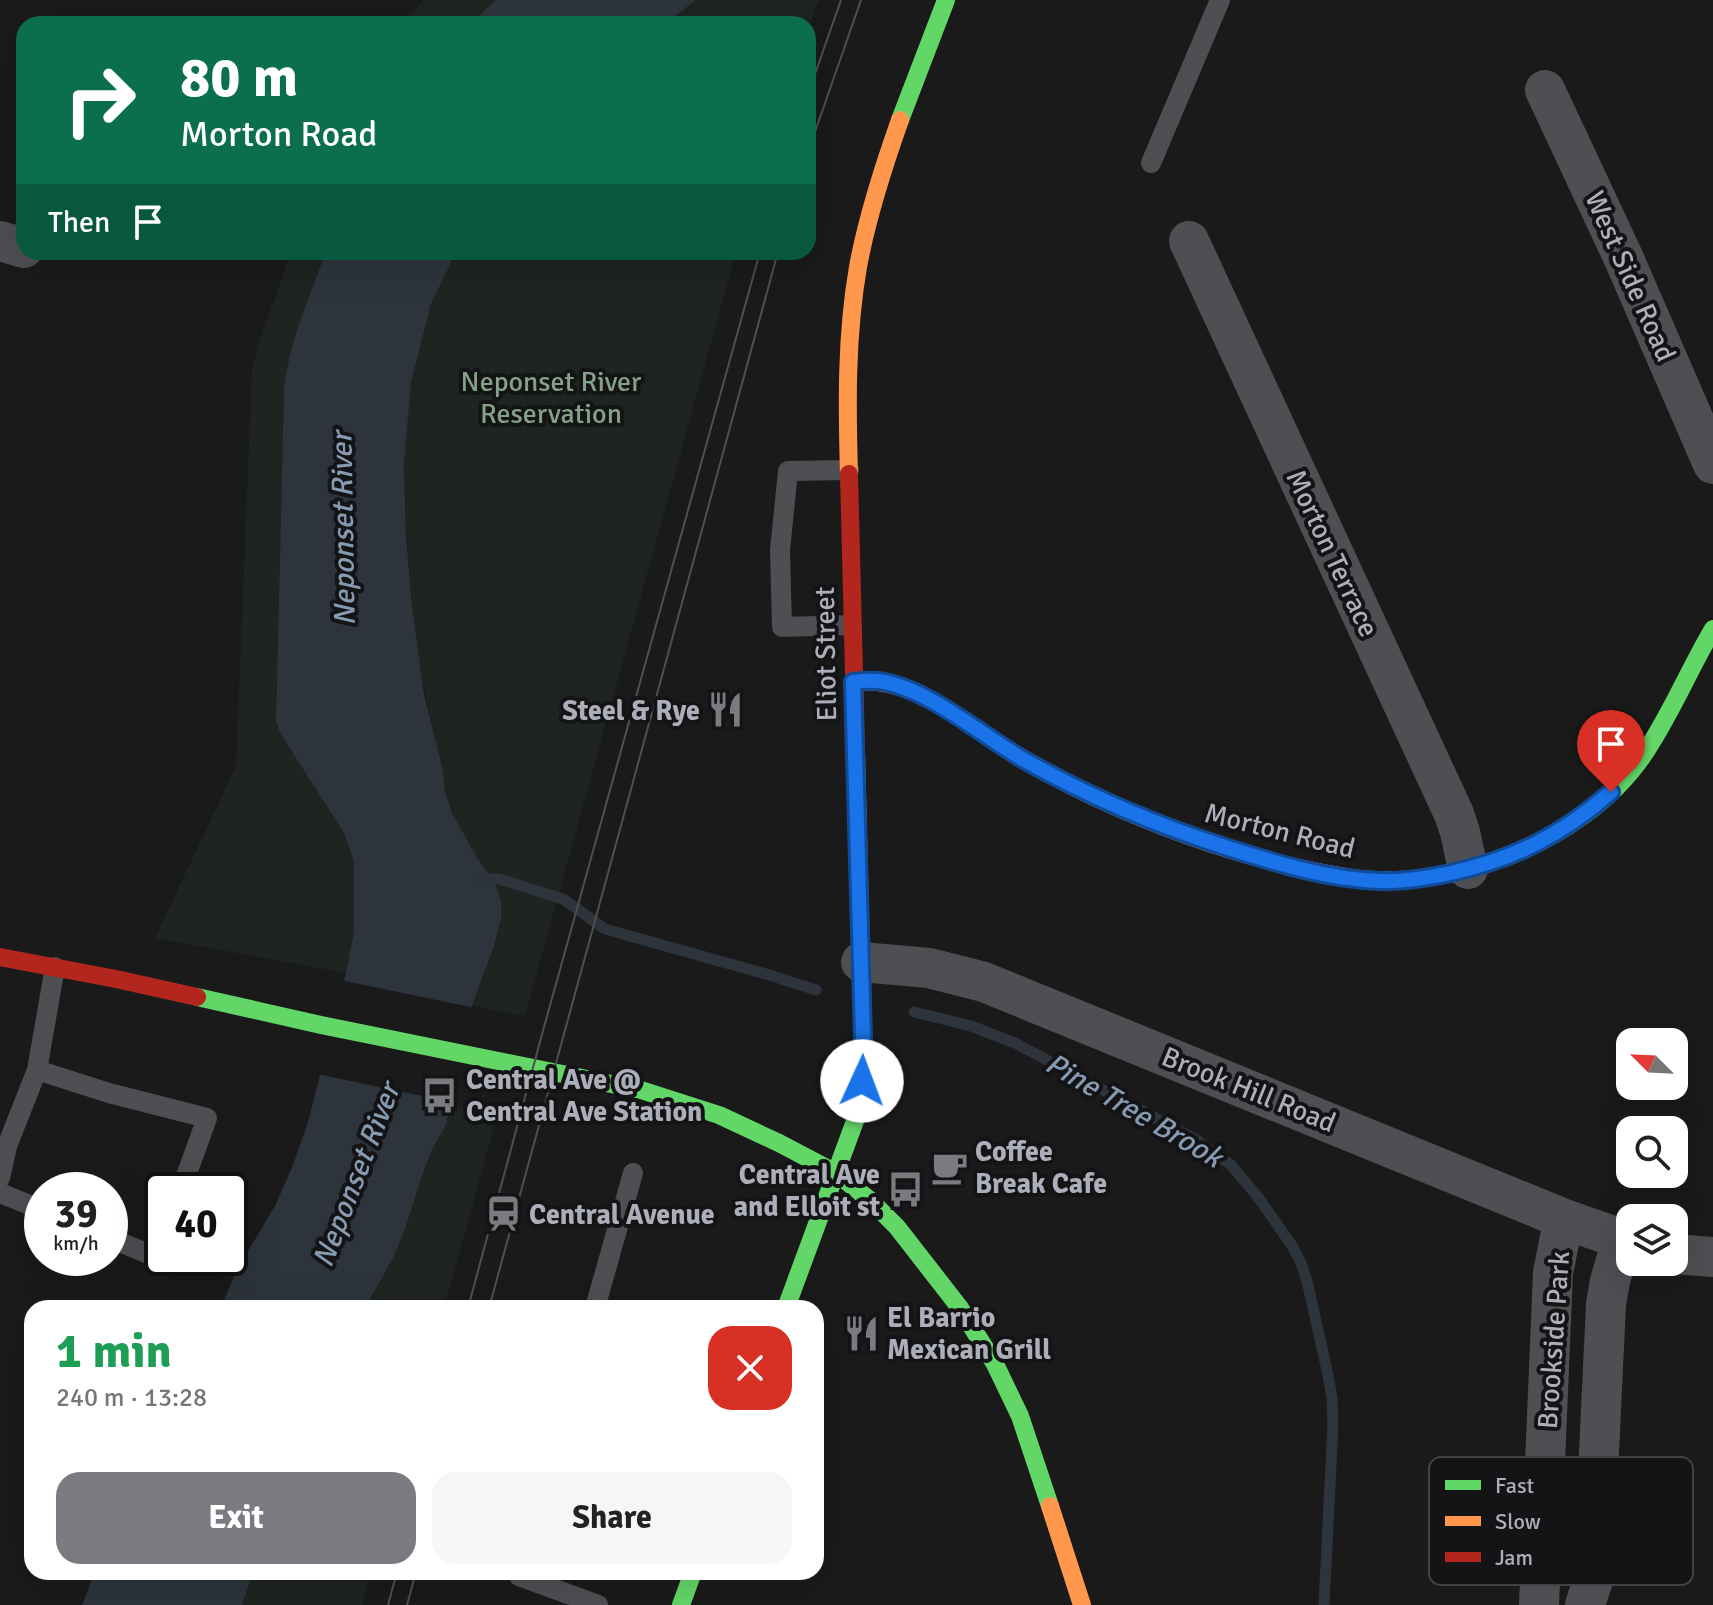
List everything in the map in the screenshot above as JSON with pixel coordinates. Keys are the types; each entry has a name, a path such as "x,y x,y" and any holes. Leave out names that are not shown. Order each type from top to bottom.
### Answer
{"street":[{"name":"Eliot Street","path":"789,1300 855,1121 862,1081 847,364 854,294 891,146 946,0"},
{"name":"West Side Road","path":"1545,90 1630,272 1713,464"},
{"name":"Morton Terrace","path":"1189,241 1454,814 1468,869"},
{"name":"Morton Road","path":"853,682 877,681 913,692 934,702 1009,751 1083,791 1158,824 1245,853 1320,873 1381,881 1410,880 1468,869 1519,853 1580,818 1629,774 1659,731 1713,629"},
{"path":"0,957 178,992 670,1098 719,1115 836,1173 897,1227 960,1308 995,1364 1020,1416 1082,1605"},
{"name":"Brook Hill Road","path":"861,962 929,968 994,986 1616,1237"},
{"name":"Brookside Park","path":"1545,1457 1553,1273 1560,1237 1567,1220"},
{"path":"1688,1255 1713,1257"},
{"name":"Brookside Park","path":"1599,1457 1606,1304 1616,1266"},
{"path":"681,1605 690,1580"},
{"name":"Brookside Park","path":"1539,1605 1540,1585"},
{"name":"Brookside Park","path":"1585,1605 1591,1585"}],"lane":[{"path":"1151,163 1220,0"},
{"path":"849,470 788,471 780,550 782,627 852,625"},
{"path":"0,1178 3,1147 37,1070 55,967"},
{"path":"37,1070 109,1093 207,1118 188,1172"},
{"path":"597,1300 633,1173"},
{"path":"0,1193 24,1203"},
{"path":"530,1580 598,1605"}],"green space":[{"path":"424,0 496,0 479,16 409,16"},
{"path":"696,0 819,0 813,16 675,16"},
{"path":"288,260 323,260 295,337 284,388 276,721 280,733 344,833 354,862 354,931 346,973 155,938 236,766 252,368"},
{"name":"Neponset River Reservation","path":"452,260 734,260 525,1016 472,1006 485,973 494,882 465,838 448,801 415,630 406,519 406,428 417,349"},
{"path":"452,1104 498,1113 446,1300 369,1300 394,1256 425,1167 446,1125"},
{"path":"250,1580 369,1580 362,1605 242,1605"}],"water":[{"path":"496,0 696,0 675,16 479,16"},
{"name":"Neponset River","path":"323,260 452,260 431,304 411,382 404,465 406,536 424,694 445,791 452,813 494,882 501,900 501,918 472,1006 446,1125 425,1167 394,1256 369,1300 224,1300 234,1276 248,1276 248,1251 275,1206 293,1165 308,1122 354,931 354,862 344,833 280,733 276,721 284,388 295,336"},
{"path":"92,1580 250,1580 242,1605 82,1605"}],"pier":[{"path":"340,980 475,1008 456,1103 317,1074"}],"waterway":[{"name":"Pine Tree Brook","path":"478,879 499,879 563,899 605,929 816,990"},
{"name":"Pine Tree Brook","path":"914,1012 971,1026 1015,1043 1195,1139 1231,1165 1293,1247 1307,1281 1332,1398 1324,1605"}],"tram line":[{"path":"816,71 841,0"},
{"path":"816,129 861,0"},
{"path":"470,1300 758,260"},
{"path":"491,1300 776,260"},
{"path":"388,1605 395,1580"},
{"path":"407,1605 414,1580"}],"traffic: fast":[{"path":"900,120 946,0"},
{"path":"1345,877 1385,880 1426,878 1468,869 1509,856 1548,838 1584,815 1616,788 1642,757 1713,629"},
{"path":"789,1300 855,1121 862,1081 856,752"},
{"path":"197,997 641,1090 719,1115 836,1173 897,1227 960,1308 995,1364 1020,1416 1050,1506"},
{"path":"681,1605 690,1580"}],"traffic: slow":[{"path":"849,474 848,370 854,293 871,211 900,120"},
{"path":"853,682 895,685 914,692 1061,780 1156,824 1281,864 1345,877"},
{"path":"1050,1506 1082,1605"}],"traffic: jam":[{"path":"849,474 856,752"},
{"path":"0,957 197,997"}],"place":[{"name":"Steel & Rye","path":"726,710"},
{"name":"Central Ave @ Central Ave Station","path":"440,1095"},
{"name":"Coffee Break Cafe","path":"949,1167"},
{"name":"Central Ave and Elloit st","path":"906,1190"},
{"name":"Central Avenue","path":"503,1214"},
{"name":"El Barrio Mexican Grill","path":"861,1333"}],"route":[{"path":"862,1081 853,682 877,681 913,692 1046,772 1120,809 1245,853 1349,878 1410,880 1495,862 1568,827 1611,792"}]}
